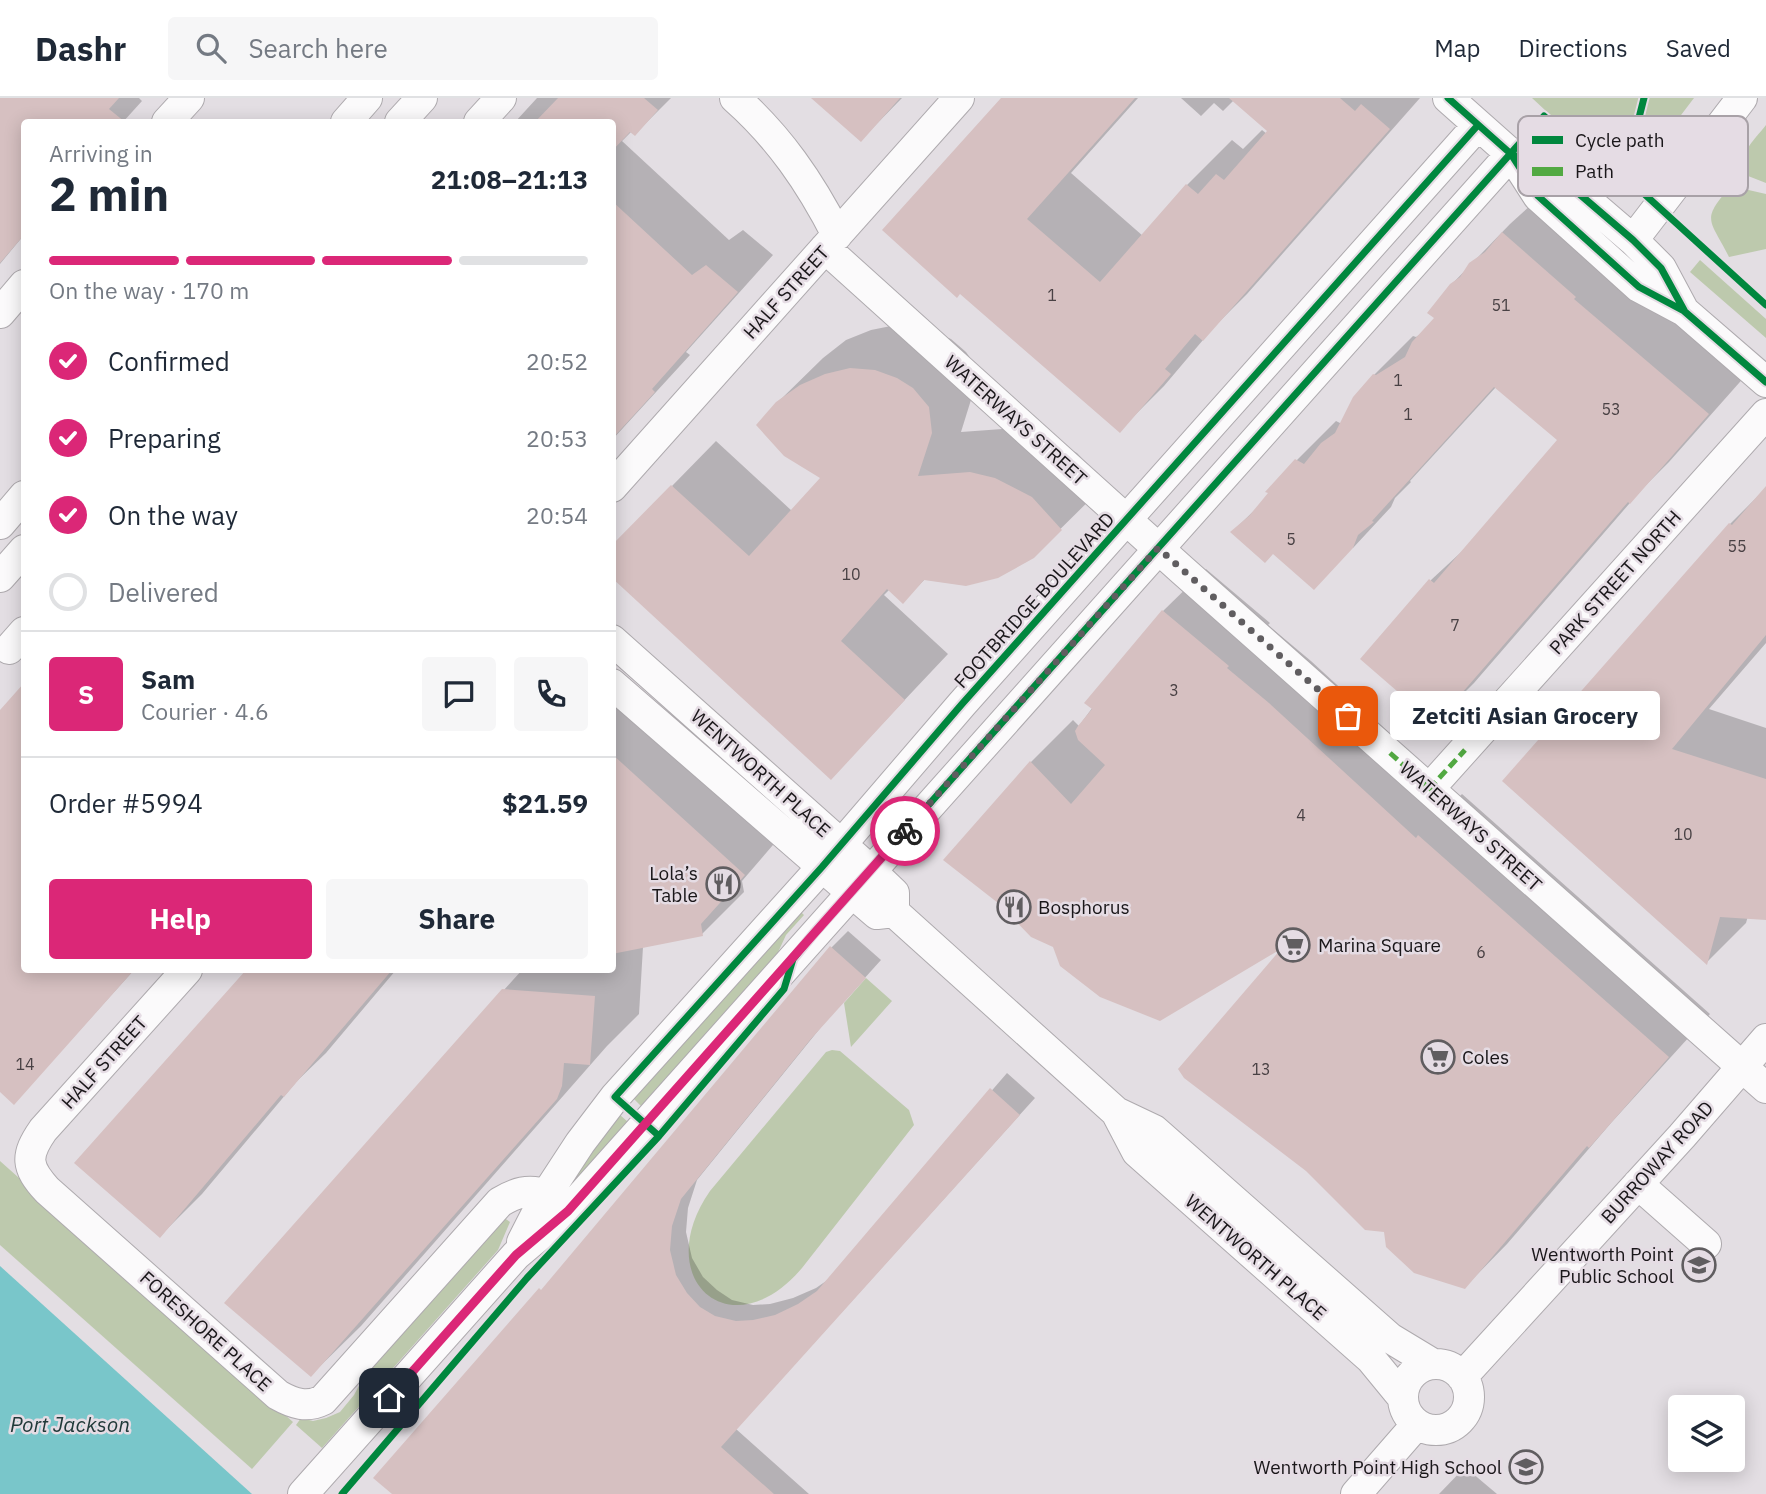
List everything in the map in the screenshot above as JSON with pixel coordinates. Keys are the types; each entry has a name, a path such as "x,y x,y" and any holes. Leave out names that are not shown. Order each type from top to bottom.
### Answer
{"street":[{"path":"170,119 189,98"},
{"path":"349,119 367,98"},
{"path":"403,119 422,98"},
{"path":"482,119 501,98"},
{"path":"735,98 776,138 793,160 823,208 831,241"},
{"name":"HALF STREET","path":"616,483 960,98"},
{"path":"1448,98 1518,156"},
{"path":"1728,116 1742,98"},
{"name":"FOOTBRIDGE BOULEVARD","path":"516,1255 546,1195 580,1143 615,1097 832,856 962,704 1478,125"},
{"path":"1511,153 1518,164"},
{"name":"FOOTBRIDGE BOULEVARD","path":"310,1487 516,1255 568,1211 1511,153"},
{"path":"1538,196 1640,287 1684,311 1766,382"},
{"path":"1582,196 1661,268 1684,311"},
{"path":"1633,240 1667,196"},
{"name":"WATERWAYS STREET","path":"831,241 1127,520 1766,1088"},
{"path":"0,313 21,288"},
{"name":"PARK STREET NORTH","path":"1429,789 1766,414"},
{"path":"0,524 21,500"},
{"path":"0,577 21,553"},
{"name":"WENTWORTH PLACE","path":"616,644 832,856 851,892 877,914 894,912"},
{"path":"616,687 832,856"},
{"name":"WENTWORTH PLACE","path":"832,856 870,870 894,893 894,912 1116,1112 1154,1130 1390,1338 1433,1364"},
{"name":"HALF STREET","path":"29,1159 43,1130 184,973"},
{"name":"BURROWAY ROAD","path":"1462,1377 1639,1184 1766,1039"},
{"name":"WENTWORTH PLACE","path":"1116,1112 1137,1152 1371,1359 1403,1398"},
{"name":"FORESHORE PLACE","path":"29,1159 34,1175 58,1199 278,1395 305,1405 314,1404 330,1394 500,1202 521,1192 546,1195"},
{"path":"1639,1184 1706,1244"},
{"path":"1433,1364 1454,1369 1462,1377 1469,1396 1463,1416 1456,1424 1437,1431 1417,1424 1407,1413 1403,1398 1406,1382 1411,1375 1433,1364"},
{"path":"1356,1494 1417,1424"}],"green space":[{"path":"1532,98 1694,98 1680,116 1551,116"},
{"path":"1766,125 1766,183 1748,176 1748,148"},
{"path":"1748,190 1766,194 1766,249 1729,257 1711,220 1721,198 1748,196"},
{"path":"1700,260 1766,319 1766,338 1690,272"},
{"path":"801,912 804,915 786,935 774,961 643,1108 632,1097"},
{"path":"866,978 892,1001 851,1047 844,1003"},
{"path":"840,1051 909,1110 914,1125 802,1268 775,1292 749,1304 726,1304 706,1294 694,1276 689,1252 694,1223 710,1191 826,1052"},
{"path":"620,1115 628,1122 565,1197 569,1181"},
{"path":"0,1161 293,1422 252,1469 0,1245"},
{"path":"503,1217 510,1222 498,1250 322,1448 296,1425 301,1418 313,1421 340,1412 354,1395 373,1360"}],"water":[{"name":"Port Jackson","path":"0,1266 252,1494 0,1494"}],"building":[{"path":"0,98 119,98 109,109 121,119 21,119 21,238 0,263"},
{"path":"558,98 644,98 658,110 635,136 630,132 616,147 616,119 538,119"},
{"path":"811,98 900,98 861,142"},
{"path":"1001,98 1135,98 1027,219 1100,282 1186,184 1198,194 1216,174 1224,180 1267,131 1229,98 1340,98 1355,111 1361,104 1390,129 1203,341 1195,334 1165,369 1171,374 1120,433 960,294 957,298 882,230"},
{"path":"616,205 692,275 706,265 738,292 652,389 655,392 616,435"},
{"path":"1502,232 1576,297 1574,299 1709,414 1630,504 1628,502 1435,724 1360,659 1429,579 1434,583 1557,440 1494,387 1372,521 1374,522 1358,535 1353,548 1314,590 1273,554 1265,563 1230,532 1249,516 1268,493 1265,492 1295,459 1304,464 1321,443 1335,433 1353,397 1373,374 1376,375 1405,357 1412,342 1434,318 1427,313 1450,284 1460,277 1469,263 1485,252"},
{"path":"850,368 875,370 897,378 913,388 929,407 932,433 918,476 970,472 995,478 1032,497 1062,530 1034,558 998,578 966,586 924,580 903,604 887,589 841,641 905,700 831,780 616,582 616,541 671,485 749,556 820,478 784,456 756,425 776,402 800,385 825,374"},
{"path":"1766,486 1766,635 1672,749 1766,779 1766,920 1720,917 1707,965 1502,781 1729,523 1732,525"},
{"path":"1162,610 1229,666 1227,668 1416,838 1418,835 1669,1057 1589,1148 1587,1146 1465,1289 1414,1273 1386,1247 1384,1232 1365,1230 1306,1171 1184,1078 1178,1069 1281,949 1160,1021 1100,997 1060,966 1053,947 1031,937 998,903 943,860 1030,761 1071,804 1105,765 1078,740 1075,731 1092,709 1084,703"},
{"path":"21,686 21,973 131,973 14,1105 0,1092 0,710"},
{"path":"616,758 745,875 701,924 703,936 616,953"},
{"path":"830,946 866,978 810,1040 681,1199 672,1226 670,1250 676,1275 700,1307 715,1316 736,1321 775,1315 798,1304 817,1291 990,1088 1020,1115 721,1447 774,1494 392,1494 373,1478 539,1288 541,1290"},
{"path":"243,973 389,973 284,1097 281,1095 160,1238 74,1163"},
{"path":"502,989 595,996 590,1065 564,1063 562,1086 557,1099 311,1377 224,1303"}],"marked path":[{"path":"1429,789 1465,750"},
{"path":"1390,753 1469,824"}],"cycle path":[{"path":"1448,98 1511,154 1518,157"},
{"path":"1639,116 1644,98"},
{"path":"659,1136 615,1097 1478,125"},
{"path":"342,1494 527,1278 659,1136 784,989 793,959 815,932 1518,145"},
{"path":"1511,154 1518,165"},
{"path":"1538,196 1639,287 1684,311 1766,382"},
{"path":"1582,196 1661,268 1684,310"},
{"path":"1646,196 1766,305"}],"way so far":[{"path":"905,831 1158,548 1348,716"}],"place":[{"name":"Zetciti Asian Grocery","path":"1348,716"},
{"name":"Lola’s Table","path":"723,884"},
{"name":"Bosphorus","path":"1014,907"},
{"name":"Marina Square","path":"1293,945"},
{"name":"Coles","path":"1438,1057"},
{"name":"Wentworth Point Public School","path":"1699,1265"},
{"name":"Wentworth Point High School","path":"1526,1467"}],"route":[{"path":"389,1398 516,1255 568,1211 905,831"}]}
